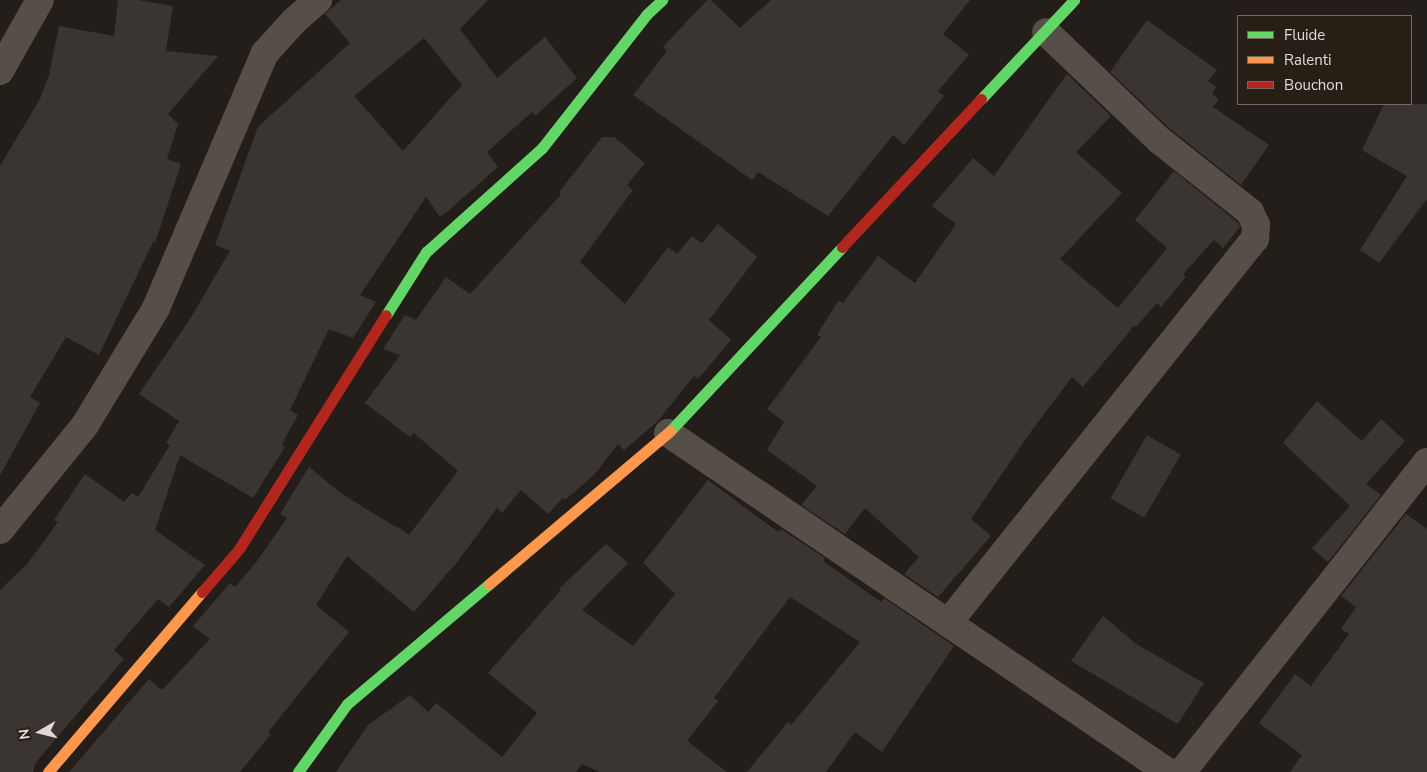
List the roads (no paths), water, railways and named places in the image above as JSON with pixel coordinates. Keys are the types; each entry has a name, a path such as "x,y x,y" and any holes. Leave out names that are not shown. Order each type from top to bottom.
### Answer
{"main road":[{"path":"48,772 239,549 426,252 542,148 647,14 662,0"},
{"path":"298,772 347,704 668,433 1074,0"}],"street":[{"path":"0,70 40,0"},
{"path":"0,530 85,424 150,316 265,53 294,21 318,0"},
{"path":"948,623 1255,239 1256,224 1250,212 1159,140 1046,32"},
{"path":"668,433 1168,772"},
{"path":"1182,772 1427,462"}]}
